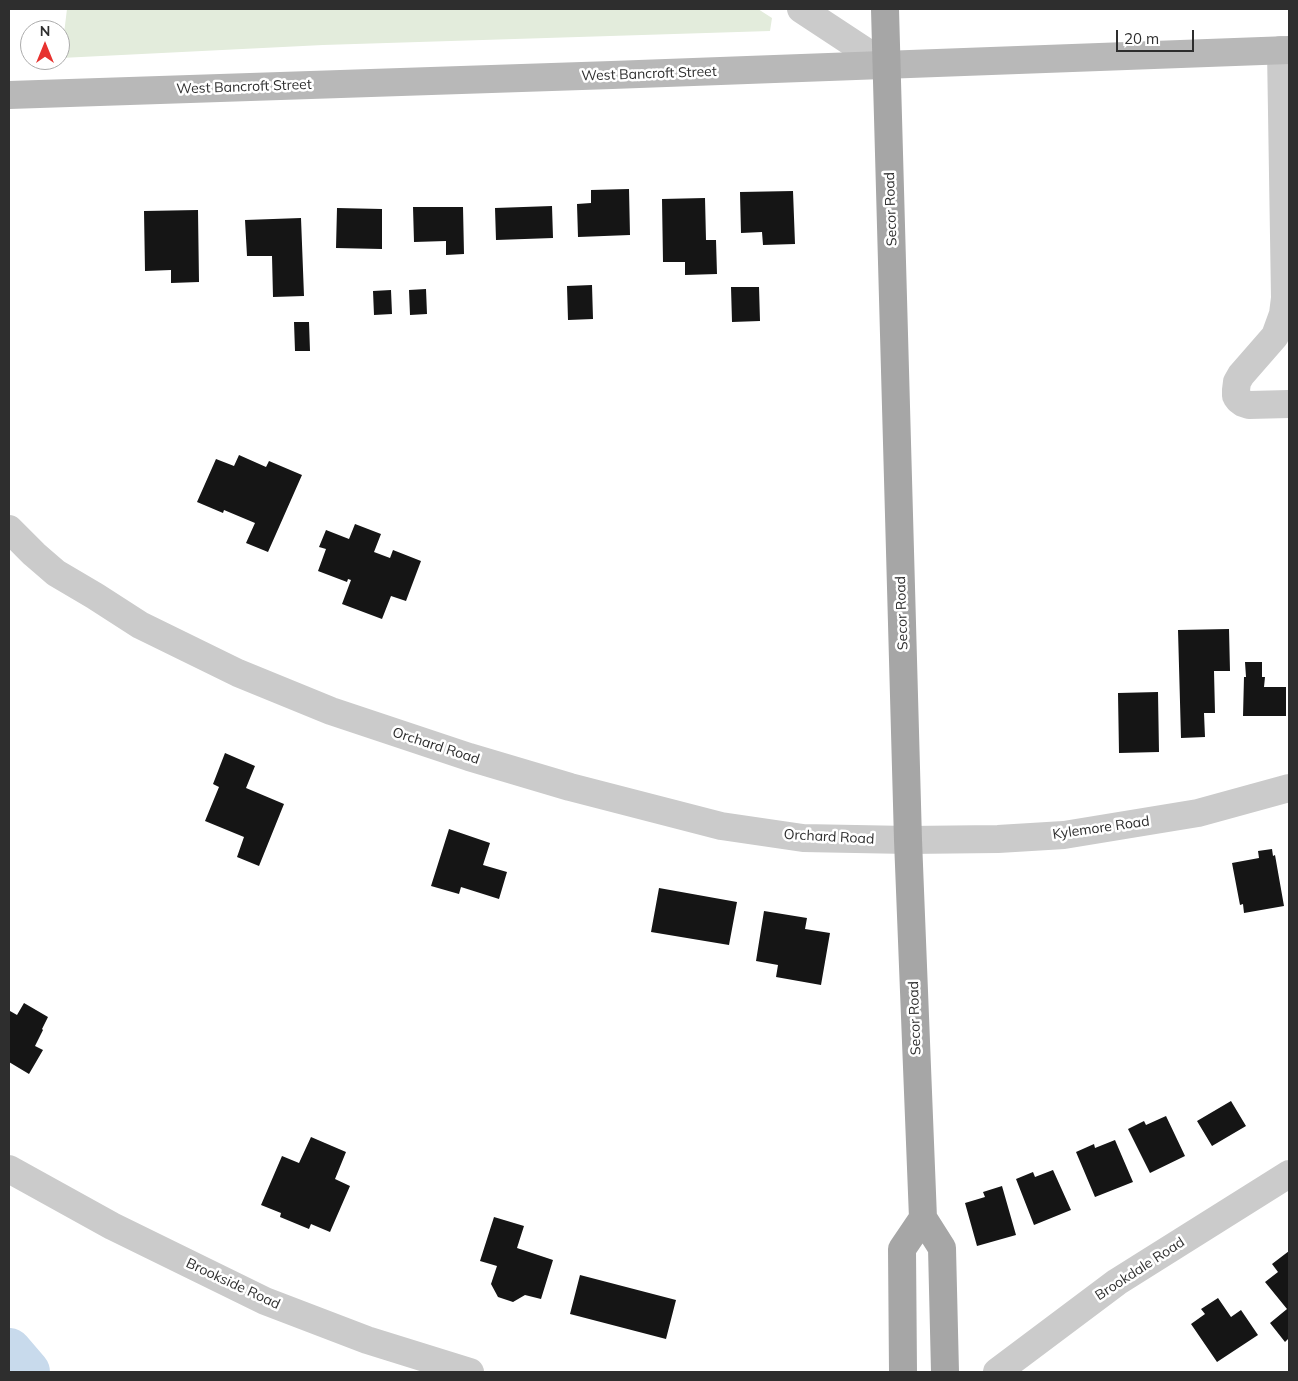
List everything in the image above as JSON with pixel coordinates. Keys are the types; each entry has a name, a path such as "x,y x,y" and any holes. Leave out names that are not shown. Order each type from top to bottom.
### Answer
{"main road":[{"name":"Secor Road","path":"885,9 908,840 923,1218"},
{"name":"West Bancroft Street","path":"9,95 1285,50"},
{"path":"903,1372 902,1249 923,1218 942,1248 945,1372"}],"street":[{"path":"801,9 886,65"},
{"path":"1285,50 1287,305 1275,336 1241,374 1237,382 1236,396 1238,400 1249,405 1289,404"},
{"name":"Orchard Road","path":"9,529 56,573 140,625 238,673 331,711 469,757 570,787 722,826 803,838 908,840"},
{"name":"Kylemore Road","path":"908,840 998,839 1064,835 1198,813 1289,788"},
{"name":"Brookside Road","path":"9,1169 112,1226 265,1301 367,1340 470,1372"},
{"name":"Brookdale Road","path":"997,1372 1117,1282 1289,1174"}],"green space":[{"path":"67,9 758,9 772,18 770,31 323,45 70,58 70,20 66,20"}],"building":[{"path":"629,189 630,235 578,237 577,204 591,203 591,190"},
{"path":"793,191 795,244 763,245 762,232 741,233 740,192"},
{"path":"705,198 706,240 716,240 717,274 685,275 685,262 663,262 662,199"},
{"path":"552,206 553,238 496,240 495,208"},
{"path":"413,207 463,207 464,254 446,255 446,241 414,242"},
{"path":"337,208 382,209 382,249 336,248"},
{"path":"198,210 199,282 171,283 171,270 145,271 144,211"},
{"path":"301,218 304,296 273,297 272,256 247,256 245,220"},
{"path":"592,285 593,319 568,320 567,286"},
{"path":"731,287 759,287 760,321 732,322"},
{"path":"426,289 427,314 410,315 409,290"},
{"path":"391,290 392,314 374,315 373,291"},
{"path":"294,322 309,322 310,351 295,351"},
{"path":"239,455 266,467 269,461 302,475 268,552 246,543 255,523 224,510 223,513 197,502 216,459 234,466"},
{"path":"355,524 381,534 374,552 390,558 393,550 421,561 406,601 391,596 382,619 342,604 351,580 348,579 347,582 318,571 326,549 319,547 326,530 349,539"},
{"path":"1229,629 1230,671 1214,671 1215,713 1204,713 1205,737 1181,738 1178,630"},
{"path":"1245,662 1262,662 1262,677 1265,677 1264,687 1286,687 1286,716 1243,716 1244,677 1246,677"},
{"path":"1158,692 1159,752 1119,753 1118,693"},
{"path":"225,753 255,766 246,788 284,804 259,866 237,857 244,837 205,821 219,787 213,784"},
{"path":"449,829 490,843 483,865 507,872 499,899 461,887 459,894 431,886"},
{"path":"1272,849 1273,856 1275,855 1284,906 1244,913 1243,904 1240,905 1232,863 1259,858 1258,851"},
{"path":"659,888 737,902 729,945 651,932"},
{"path":"764,911 807,918 805,929 830,933 821,985 776,977 778,965 756,961"},
{"path":"24,1003 48,1017 35,1046 43,1050 29,1074 9,1062 9,1012 17,1015"},
{"path":"1231,1101 1246,1126 1212,1146 1197,1121"},
{"path":"1166,1116 1185,1156 1150,1173 1128,1129 1144,1121 1146,1125"},
{"path":"311,1137 346,1152 335,1179 350,1186 330,1232 311,1224 309,1229 280,1217 281,1213 261,1205 282,1156 299,1163"},
{"path":"1115,1140 1133,1182 1095,1197 1076,1152 1094,1144 1095,1148"},
{"path":"1053,1170 1071,1210 1034,1225 1016,1179 1033,1172 1035,1177"},
{"path":"1002,1186 1016,1235 977,1246 965,1203 985,1197 983,1192"},
{"path":"494,1217 524,1226 517,1248 553,1260 541,1299 525,1295 513,1302 498,1297 491,1284 497,1266 480,1261"},
{"path":"1289,1251 1289,1338 1285,1342 1270,1323 1287,1309 1265,1282 1278,1272 1272,1264"},
{"path":"580,1275 676,1300 666,1339 570,1314"},
{"path":"1218,1298 1231,1317 1241,1310 1258,1335 1217,1362 1191,1324 1205,1314 1201,1309"}],"waterway":[{"path":"9,1351 27,1372"}]}
